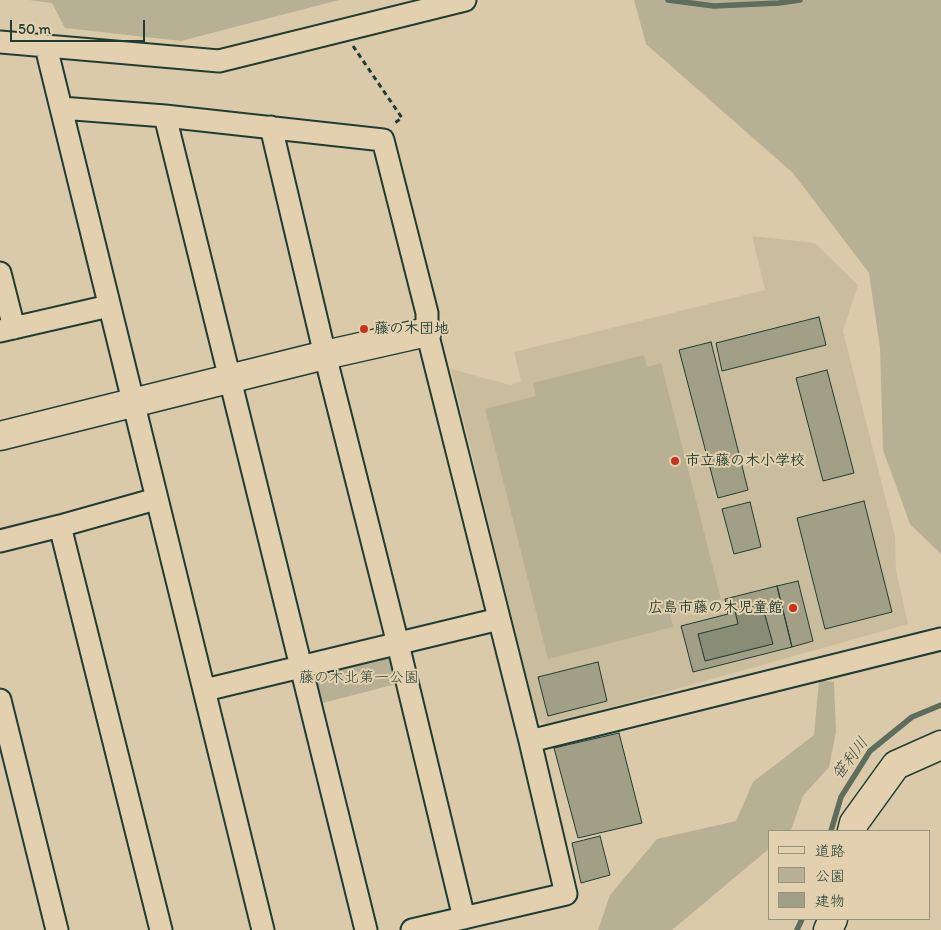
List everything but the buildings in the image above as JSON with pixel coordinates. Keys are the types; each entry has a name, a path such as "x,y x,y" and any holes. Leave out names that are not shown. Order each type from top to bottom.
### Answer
{"street":[{"path":"0,42 219,61 465,0"},
{"path":"46,47 263,930"},
{"path":"61,108 165,116 383,140 427,313 427,332 530,741 566,894 412,930"},
{"path":"165,116 366,930"},
{"path":"271,127 325,355 398,644 464,918"},
{"path":"0,273 7,329 109,306"},
{"path":"0,436 325,355 427,332"},
{"path":"0,541 156,499"},
{"path":"60,526 161,930"},
{"path":"205,690 499,619"},
{"path":"530,741 941,639"},
{"path":"0,700 57,930"},
{"path":"852,830 854,823 896,765 941,745"}],"path":[{"path":"349,29 350,41 402,118 372,139"}],"shaded area":[{"name":"市立藤の木小学校","path":"752,236 815,243 858,285 843,331 895,536 896,570 908,624 548,725 537,719 451,369 510,385 521,381 514,352 765,290"},
{"path":"762,604 773,644 705,661 698,634 735,611"}],"green space":[{"path":"29,0 339,0 181,41 65,28 52,3"},
{"path":"634,0 941,0 941,554 910,524 883,450 880,348 869,273 793,173 646,44"},
{"path":"644,355 647,367 661,363 721,599 670,612 673,627 548,659 485,409 536,396 533,383"},
{"name":"藤の木北第一公園","path":"383,656 395,663 400,683 319,704 314,685 322,671"},
{"path":"819,680 834,682 836,732 829,767 803,796 791,830 768,830 768,850 672,930 598,930 610,895 657,839 736,821 753,782 814,735"}],"waterway":[{"path":"668,0 714,6 779,3 800,0"},
{"name":"笹利川","path":"831,830 841,797 870,751 912,717 941,705"},
{"name":"笹利川","path":"797,930 802,920"}],"place":[{"name":"藤の木団地","path":"364,329"},
{"name":"市立藤の木小学校","path":"675,461"},
{"name":"広島市藤の木児童館","path":"793,608"}]}
